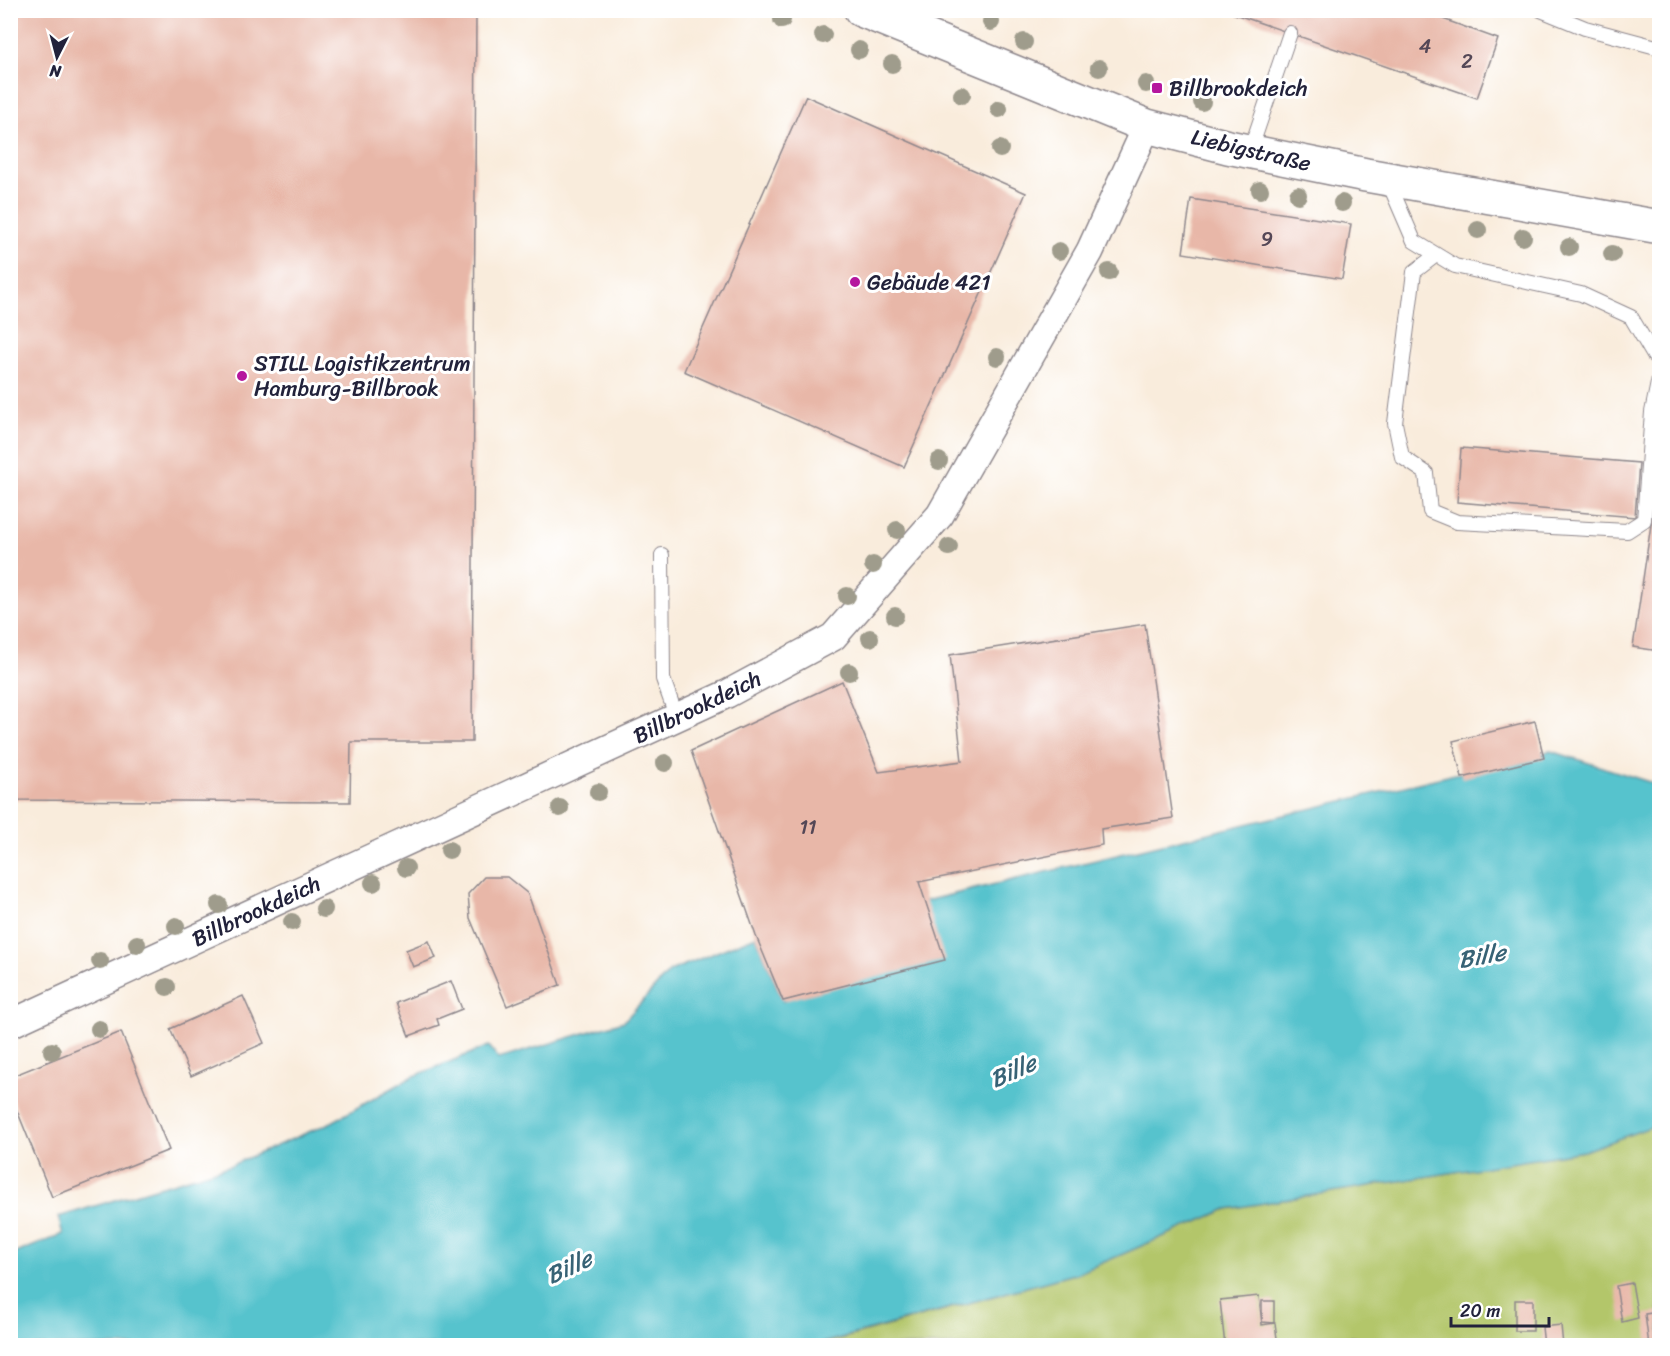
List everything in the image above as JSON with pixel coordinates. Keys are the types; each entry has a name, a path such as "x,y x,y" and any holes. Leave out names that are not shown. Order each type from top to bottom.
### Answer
{"street":[{"name":"Liebigstraße","path":"861,10 1147,126 1250,151 1387,179 1659,227"},
{"name":"Billbrookdeich","path":"10,1024 728,694 833,637 940,515 1090,251 1147,126"}],"lane":[{"path":"1541,10 1585,28 1659,48"},
{"path":"1250,151 1290,33"},
{"path":"1387,179 1414,242 1455,266 1581,294 1631,317 1654,356 1659,358"},
{"path":"1436,255 1414,272 1395,423 1402,457 1426,473 1430,511 1457,522 1627,531 1644,520 1652,412 1659,373"},
{"path":"662,555 663,679 676,718"}],"green space":[{"path":"1659,1124 1659,1345 815,1346 1081,1272 1227,1209 1584,1151"}],"water":[{"name":"Bille","path":"1551,751 1659,785 1659,1124 1584,1151 1227,1209 1081,1272 815,1345 11,1346 11,1255 63,1234 58,1217 229,1166 332,1122 412,1077 489,1046 499,1059 624,1021 670,971 756,936 783,1001 925,901"}],"building":[{"name":"STILL Logistikzentrum Hamburg-Billbrook","path":"10,10 476,10 472,742 351,742 350,802 10,800"},
{"path":"1418,10 1498,39 1477,98 1226,11"},
{"name":"Gebäude 421","path":"806,96 1026,193 904,467 684,371"},
{"path":"1191,199 1351,224 1342,279 1183,253"},
{"path":"1461,448 1639,463 1635,517 1457,502"},
{"path":"1659,477 1659,651 1633,647"},
{"path":"1145,624 1173,818 1101,829 1102,845 919,882 945,960 783,1001 756,936 691,751 842,681 879,772 962,761 950,655"},
{"path":"1535,721 1544,758 1462,778 1453,741"},
{"path":"484,877 507,877 528,894 560,985 507,1006 470,918 468,894"},
{"path":"429,941 436,958 413,967 406,950"},
{"path":"451,981 462,1009 437,1019 439,1025 409,1036 396,1003"},
{"path":"243,996 264,1043 191,1076 170,1029"},
{"path":"121,1032 169,1150 52,1197 10,1093 10,1077"},
{"path":"1632,1283 1638,1318 1622,1322 1616,1286"},
{"path":"1259,1296 1262,1325 1275,1323 1278,1346 1225,1346 1220,1300"},
{"path":"1515,1300 1533,1300 1533,1331 1515,1331"},
{"path":"1262,1301 1274,1301 1274,1323 1262,1322"},
{"path":"1659,1312 1659,1346 1649,1346 1645,1314"},
{"path":"1561,1325 1563,1346 1544,1346 1542,1327"},
{"path":"1352,1341 1381,1344 1381,1346 1352,1346"}],"place":[{"name":"Billbrookdeich","path":"1157,88"},
{"name":"Gebäude 421","path":"855,282"},
{"name":"STILL Logistikzentrum Hamburg-Billbrook","path":"242,376"}]}
